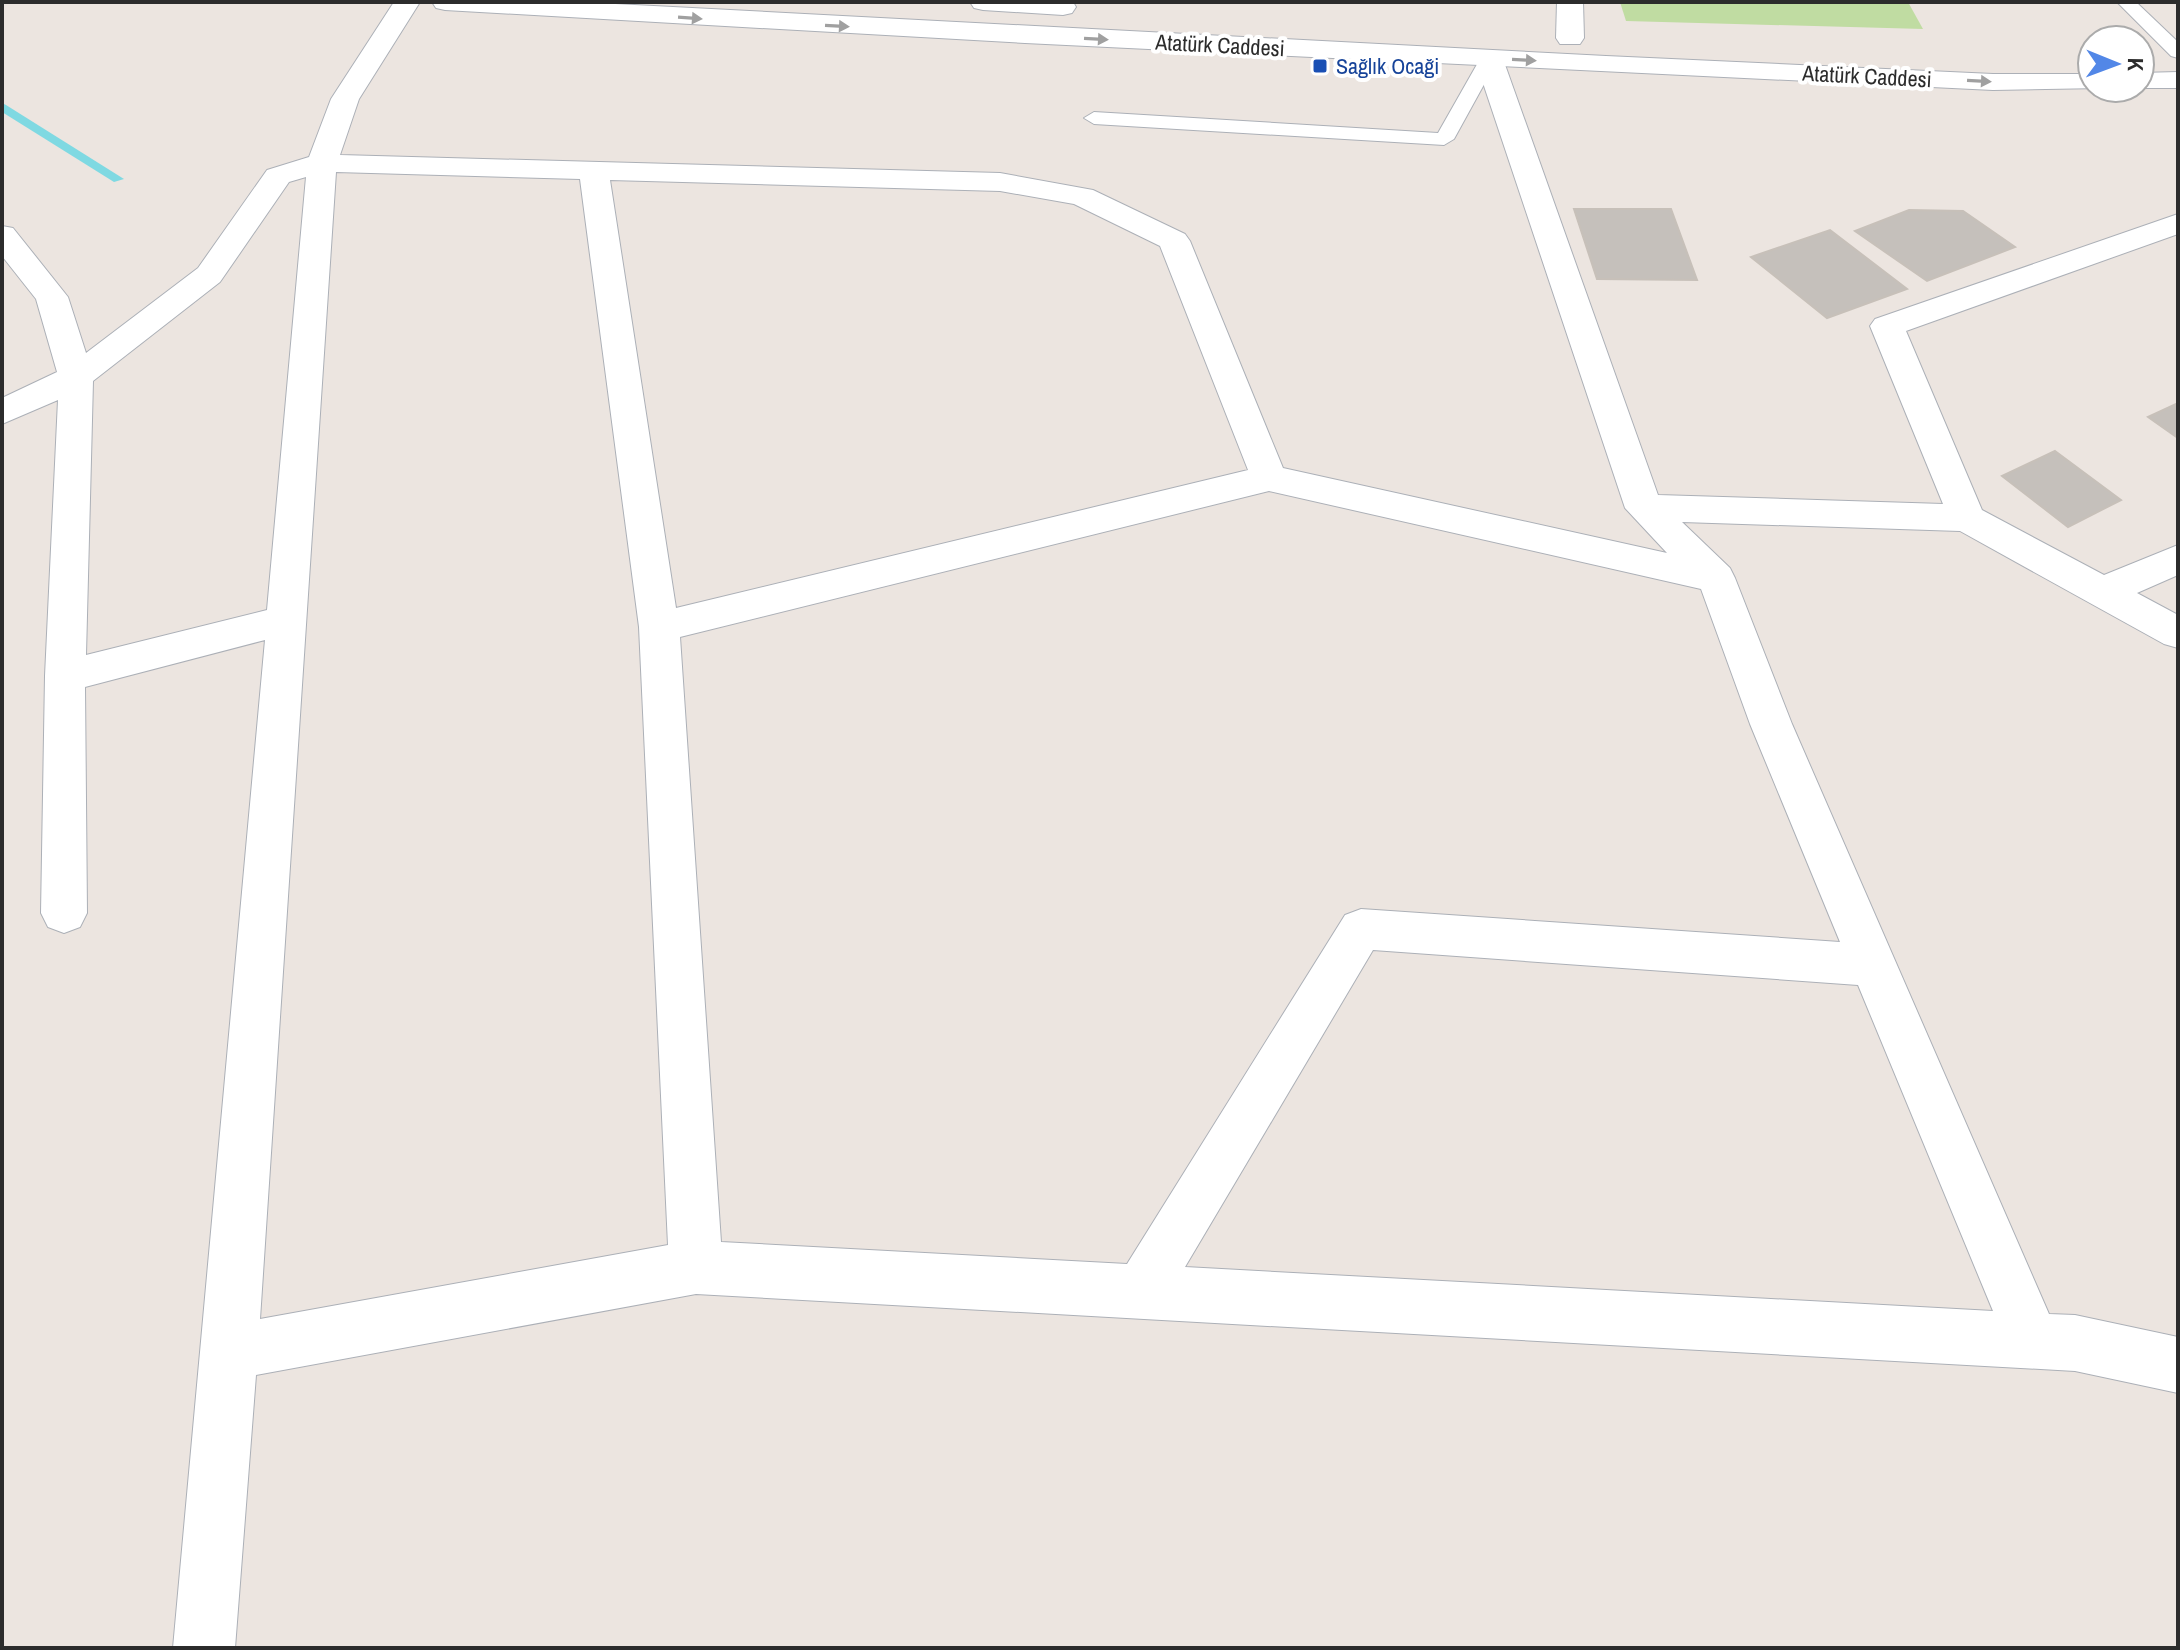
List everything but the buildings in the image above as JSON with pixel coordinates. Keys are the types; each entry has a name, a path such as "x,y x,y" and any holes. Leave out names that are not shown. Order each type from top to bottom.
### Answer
{"street":[{"path":"204,1648 322,163 345,99 407,2"},
{"name":"Atatürk Caddesi","path":"445,2 1489,59 1993,82 2076,82"},
{"path":"731,20 798,2"},
{"path":"983,2 1091,9"},
{"path":"1570,2 1570,38"},
{"name":"Atatürk Caddesi","path":"1307,23 1570,38 1969,56 2076,58"},
{"path":"2156,58 2178,58"},
{"path":"1489,59 1644,508 1716,578 1771,724 2033,1342"},
{"path":"2156,81 2178,80"},
{"path":"2,412 76,377 209,275 278,176 322,163 1000,182 1082,196 1174,241 1269,478"},
{"path":"594,171 659,627 696,1267"},
{"path":"1967,518 1887,326 2178,223"},
{"path":"2,235 52,297 76,377 65,676 64,913"},
{"path":"659,627 1269,478 1716,578"},
{"path":"1644,508 1967,518 2178,633"},
{"path":"2102,592 2178,559"},
{"path":"65,676 181,649 284,620"},
{"path":"1140,1292 1361,929 1873,965"},
{"path":"229,1352 696,1267 2075,1343 2178,1365"}],"lane":[{"path":"2126,2 2178,52"},
{"path":"1094,118 1444,139 1489,59"}],"green space":[{"path":"1620,2 1908,2 1923,29 1626,21"}],"waterway":[{"path":"2,107 118,179"}],"place":[{"name":"Sağlık Ocaği","path":"1320,66"}]}
